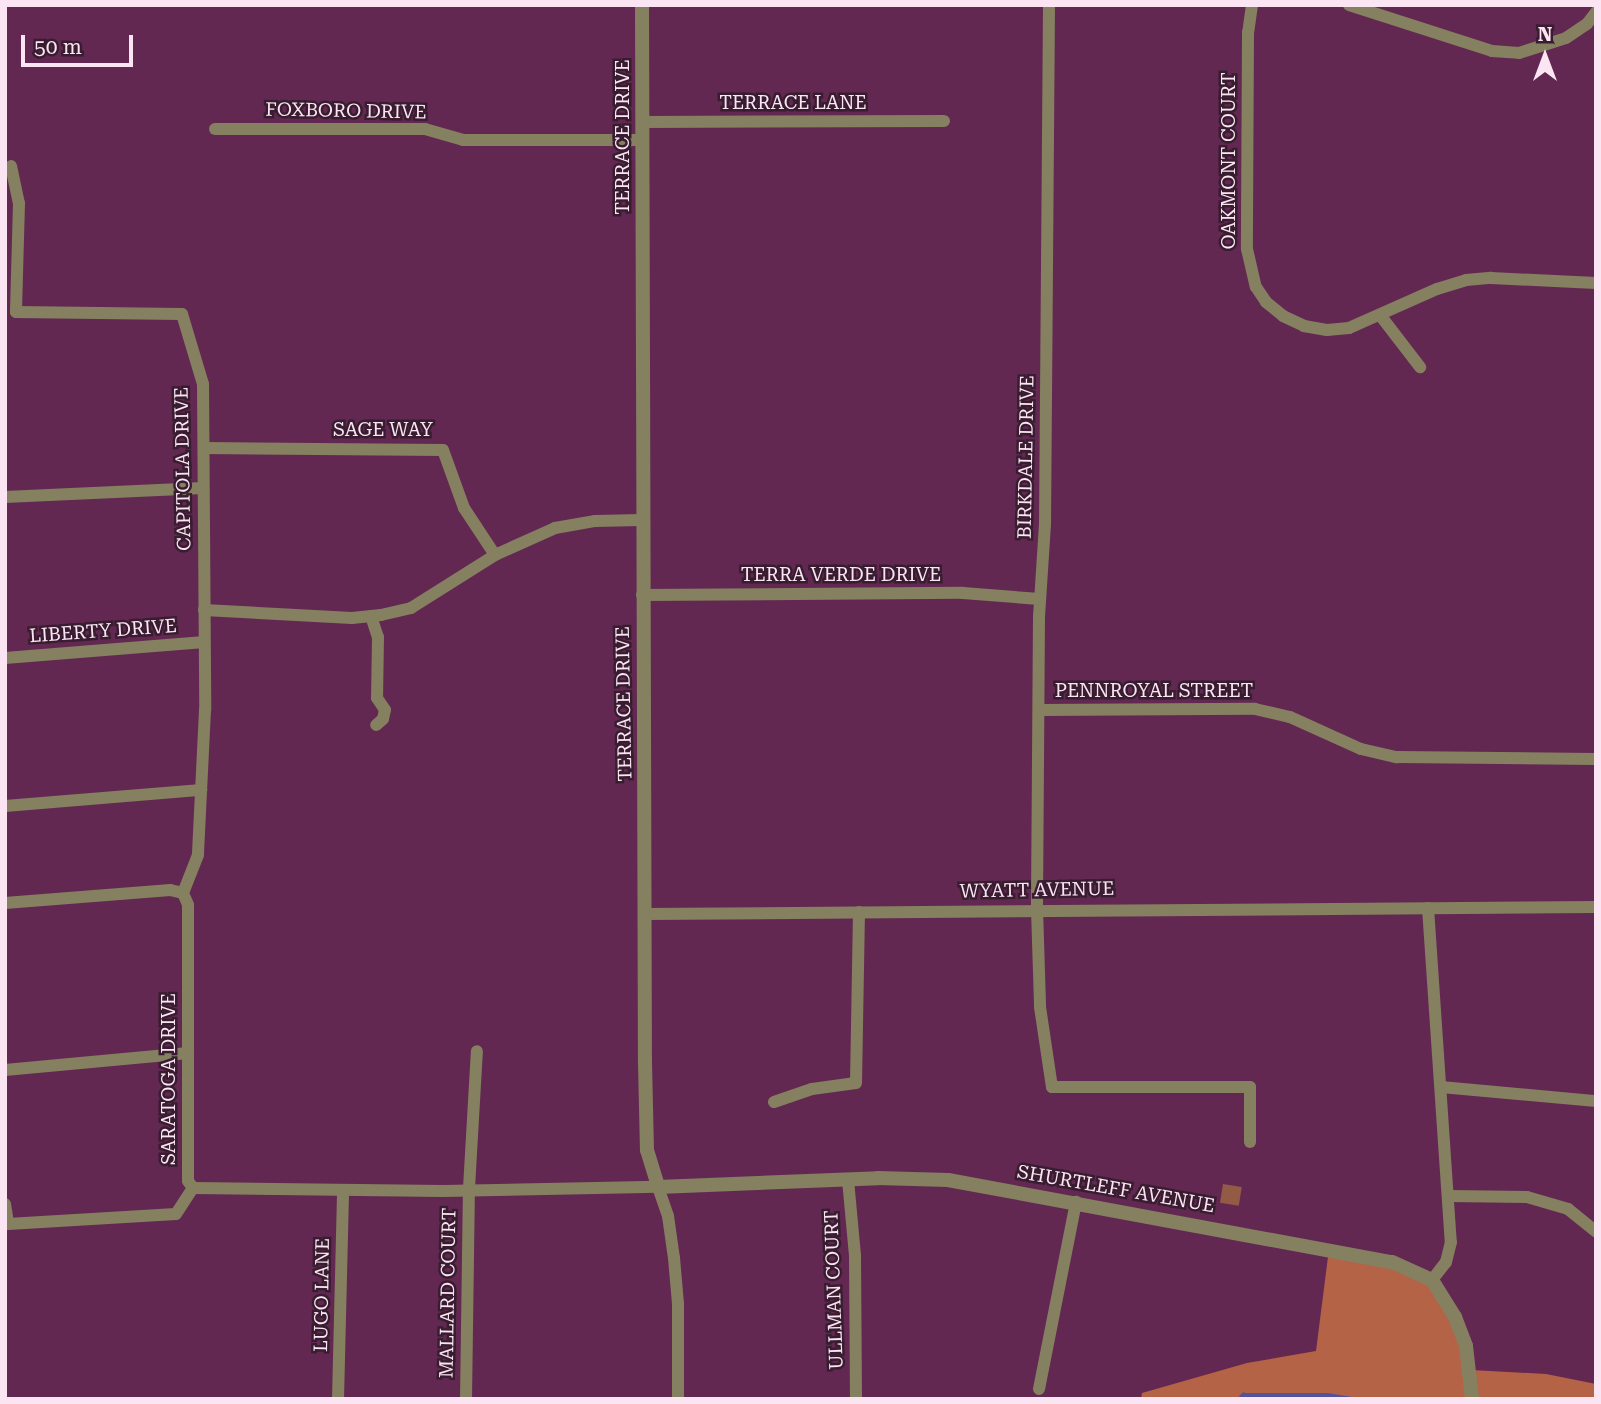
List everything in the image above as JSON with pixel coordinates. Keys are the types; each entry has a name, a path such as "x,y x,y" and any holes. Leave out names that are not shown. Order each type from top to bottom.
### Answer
{"street":[{"name":"TERRACE DRIVE","path":"642,5 641,520 647,1150 668,1216 674,1258 678,1304 678,1399"},
{"name":"BIRKDALE DRIVE","path":"1049,5 1045,523 1040,599 1037,909 1040,1007 1052,1087 1250,1087 1250,1142"},
{"name":"OAKMONT COURT","path":"1252,5 1248,32 1247,249 1256,287 1266,302 1283,316 1304,326 1327,330 1349,328 1437,289 1466,281 1491,278 1596,283"},
{"path":"1349,5 1492,51 1518,53 1566,38 1587,24 1596,12"},
{"name":"TERRACE LANE","path":"642,122 944,121"},
{"name":"FOXBORO DRIVE","path":"215,129 425,129 463,140 642,140"},
{"name":"CAPITOLA DRIVE","path":"11,166 19,203 11,311 182,314 204,384 201,790 198,855 183,893"},
{"path":"1380,315 1420,367"},
{"name":"SAGE WAY","path":"204,448 443,450 464,508 495,555"},
{"path":"5,497 203,488"},
{"name":"LIBERTY DRIVE","path":"204,610 371,616 411,608 495,555 555,528 595,521 641,520"},
{"name":"TERRA VERDE DRIVE","path":"642,595 963,593 1040,599"},
{"path":"371,616 378,637 377,698 385,710 383,719 376,724"},
{"name":"LIBERTY DRIVE","path":"5,658 204,642"},
{"name":"PENNROYAL STREET","path":"1039,710 1255,709 1290,717 1361,749 1397,757 1596,759"},
{"path":"5,806 201,790"},
{"path":"5,903 170,890 183,893"},
{"name":"SARATOGA DRIVE","path":"183,893 188,905 188,1181 193,1188 343,1191 658,1187"},
{"name":"WYATT AVENUE","path":"645,914 1596,906"},
{"path":"1428,908 1427,926 1451,1242 1446,1262 1432,1280 1455,1317 1466,1346 1471,1370 1472,1399"},
{"path":"774,1102 813,1089 856,1083 859,912"},
{"name":"MALLARD COURT","path":"466,1399 469,1188 477,1051"},
{"path":"5,1070 188,1053"},
{"path":"1441,1087 1596,1101"},
{"name":"SHURTLEFF AVENUE","path":"658,1187 848,1180 948,1180 1392,1262 1432,1280"},
{"name":"ULLMAN COURT","path":"848,1180 855,1256 856,1399"},
{"path":"5,1204 8,1224 176,1214 193,1188"},
{"name":"LUGO LANE","path":"338,1399 343,1191"},
{"path":"1448,1196 1527,1197 1568,1209 1596,1232"},
{"path":"1040,1389 1076,1202"}],"shaded area":[{"path":"1223,1184 1242,1187 1239,1206 1220,1203"},
{"path":"1329,1249 1432,1280 1471,1370 1546,1374 1596,1384 1596,1399 1141,1399 1142,1393 1247,1363 1316,1351"}],"waterway":[{"path":"1239,1399 1243,1395 1327,1395 1352,1399"}]}
